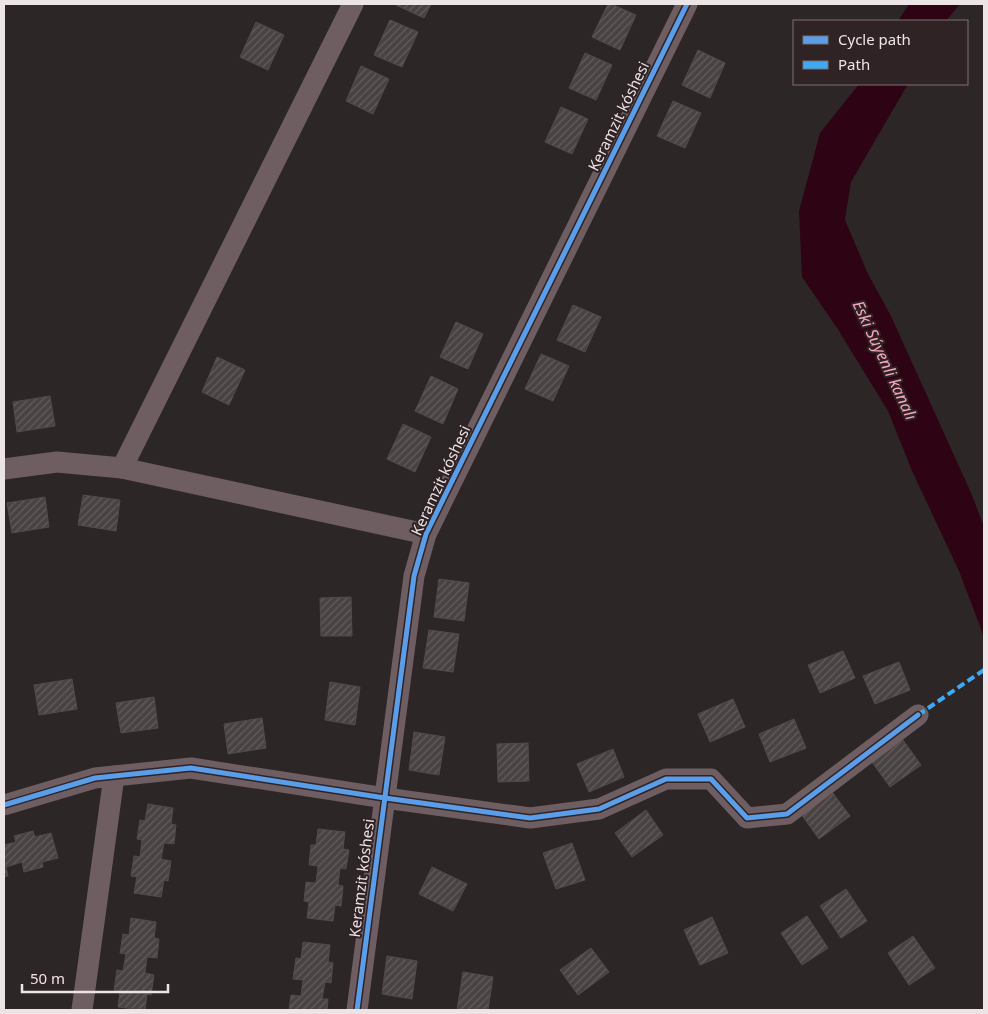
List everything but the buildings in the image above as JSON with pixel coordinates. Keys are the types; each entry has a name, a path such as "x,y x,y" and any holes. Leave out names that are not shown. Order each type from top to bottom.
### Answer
{"street":[{"path":"122,468 353,4"},
{"name":"Keramzit kóshesi","path":"357,1010 414,576 426,534 687,4"},
{"path":"4,469 57,462 122,468 426,534"},
{"path":"4,805 95,778 192,768 384,798 530,818 600,809 666,779 711,780 747,818 787,814 918,715"},
{"path":"82,1010 114,776"}],"water":[{"path":"909,4 960,4 947,20 899,20"},
{"name":"Eski Súyenli kanalı","path":"858,85 907,85 851,182 845,220 868,274 891,316 972,495 984,527 984,637 959,571 912,471 888,411 837,328 802,277 799,211 820,133"}],"marked path":[{"path":"918,715 984,670"}],"cycle path":[{"path":"357,1010 414,576 426,534 687,4"},
{"path":"4,805 95,778 191,768 530,818 599,809 666,779 711,779 747,818 787,814 918,715"}]}
